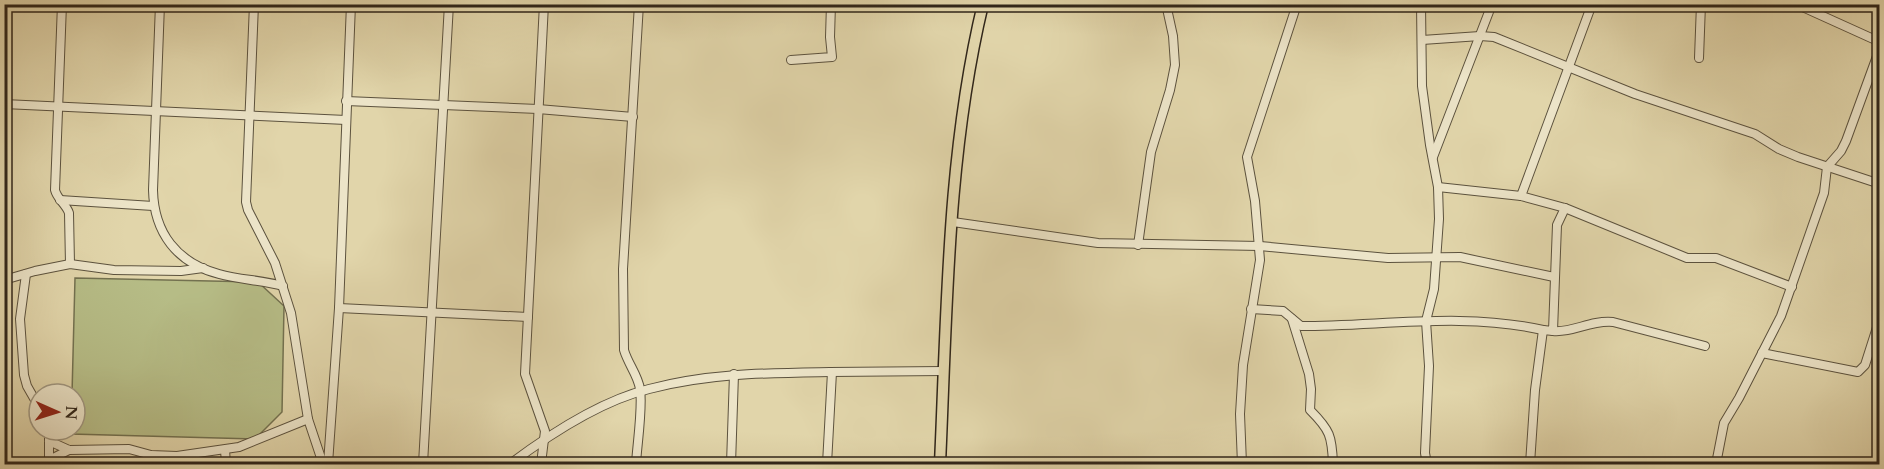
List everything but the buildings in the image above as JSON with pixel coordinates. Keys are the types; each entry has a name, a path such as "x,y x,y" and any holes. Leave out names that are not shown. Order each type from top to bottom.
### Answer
{"main road":[{"path":"940,465 958,142 971,54 983,4"}],"street":[{"path":"62,4 56,190 57,196 69,213 70,264"},
{"path":"160,4 153,206 163,235 172,247 203,268 233,277 249,278 283,286"},
{"path":"254,4 246,202 283,286 291,314 312,438 322,465"},
{"path":"328,465 339,308 351,4"},
{"path":"423,465 449,4"},
{"path":"541,465 545,430 525,374 544,4"},
{"path":"636,465 641,391 624,350 623,269 639,4"},
{"path":"791,60 832,57 831,4"},
{"path":"1138,245 1151,152 1170,90 1175,65 1174,44 1166,4"},
{"path":"1242,465 1240,414 1243,365 1260,260 1255,201 1247,157 1297,4"},
{"path":"1420,4 1422,86 1438,187 1438,257 1434,289 1426,321 1429,366 1425,453 1427,465"},
{"path":"1432,158 1492,4"},
{"path":"1521,196 1592,4"},
{"path":"1699,58 1701,4"},
{"path":"1796,4 1880,42"},
{"path":"1422,39 1494,37 1635,94 1755,134 1779,149 1880,184"},
{"path":"1716,465 1724,423 1781,316 1824,193 1827,167 1841,152 1880,48"},
{"path":"346,101 538,109 633,117"},
{"path":"4,104 346,120"},
{"path":"1438,187 1521,196 1565,208 1687,258 1716,258 1792,286"},
{"path":"60,200 153,206"},
{"path":"1553,331 1557,225 1565,208"},
{"path":"953,222 1057,238 1138,245 1260,246 1388,258 1460,257 1554,277"},
{"path":"4,280 70,264 114,270 181,271 203,268"},
{"path":"26,274 20,319 24,375 27,386"},
{"path":"339,308 528,317"},
{"path":"1251,309 1283,311 1301,326 1371,322 1486,321 1553,331 1569,330 1601,321 1613,322 1705,346"},
{"path":"1291,318 1309,374 1310,410 1327,428 1331,438 1333,465"},
{"path":"1762,353 1858,372 1865,365 1880,318"},
{"path":"1530,465 1535,390 1543,330"},
{"path":"510,465 545,438 610,403 641,391 694,379 734,374 944,371"},
{"path":"827,465 832,372"},
{"path":"730,465 734,374"},
{"path":"51,442 69,450 129,449 162,456 225,450 250,444 308,419"},
{"path":"49,442 49,462"},
{"path":"49,462 69,450"},
{"path":"225,450 226,465"},
{"path":"1354,465 1362,464"}],"green space":[{"path":"75,278 258,282 284,306 282,412 255,439 87,434 87,382 72,382"}]}
